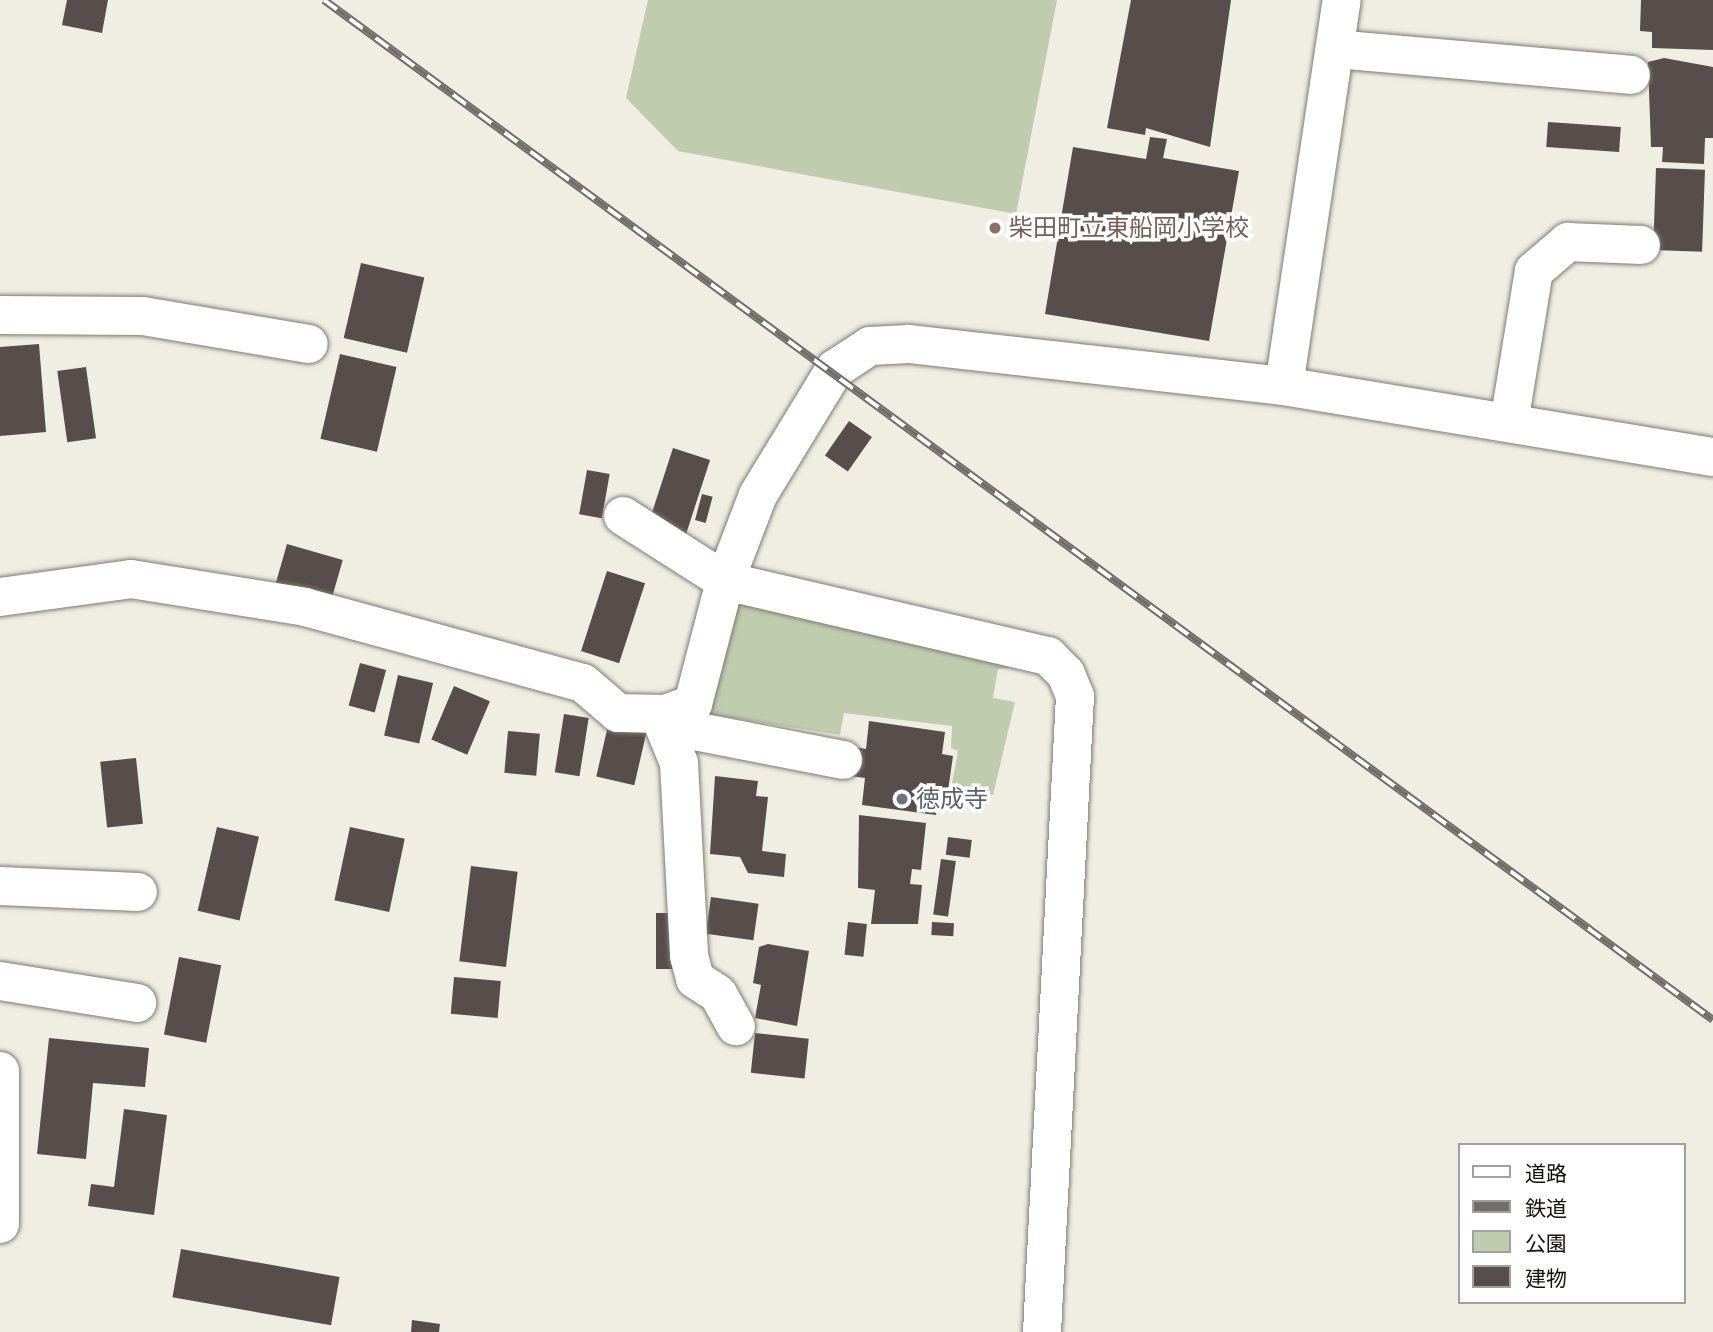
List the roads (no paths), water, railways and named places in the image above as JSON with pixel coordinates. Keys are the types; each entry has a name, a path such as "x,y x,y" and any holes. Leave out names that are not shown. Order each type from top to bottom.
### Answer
{"street":[{"path":"1284,386 1342,0"},
{"path":"1335,49 1631,75"},
{"path":"1509,423 1534,271 1568,242 1641,245"},
{"path":"0,315 143,316 309,344"},
{"path":"0,597 131,579 305,607 583,683 618,713 662,714 693,704 725,581 758,495 835,369 870,346 909,344 1284,386 1713,457"},
{"path":"623,516 725,581 1048,656 1066,674 1075,696 1042,1332"},
{"path":"662,714 684,729 843,760"},
{"path":"662,714 679,763 689,956 695,979 718,993 736,1026"},
{"path":"0,886 138,892"},
{"path":"0,981 138,1003"},
{"path":"0,1071 0,1224"}],"railway":[{"path":"324,0 1713,1020"}],"place":[{"name":"柴田町立東船岡小学校","path":"995,228"},
{"name":"徳成寺","path":"902,799"}]}
